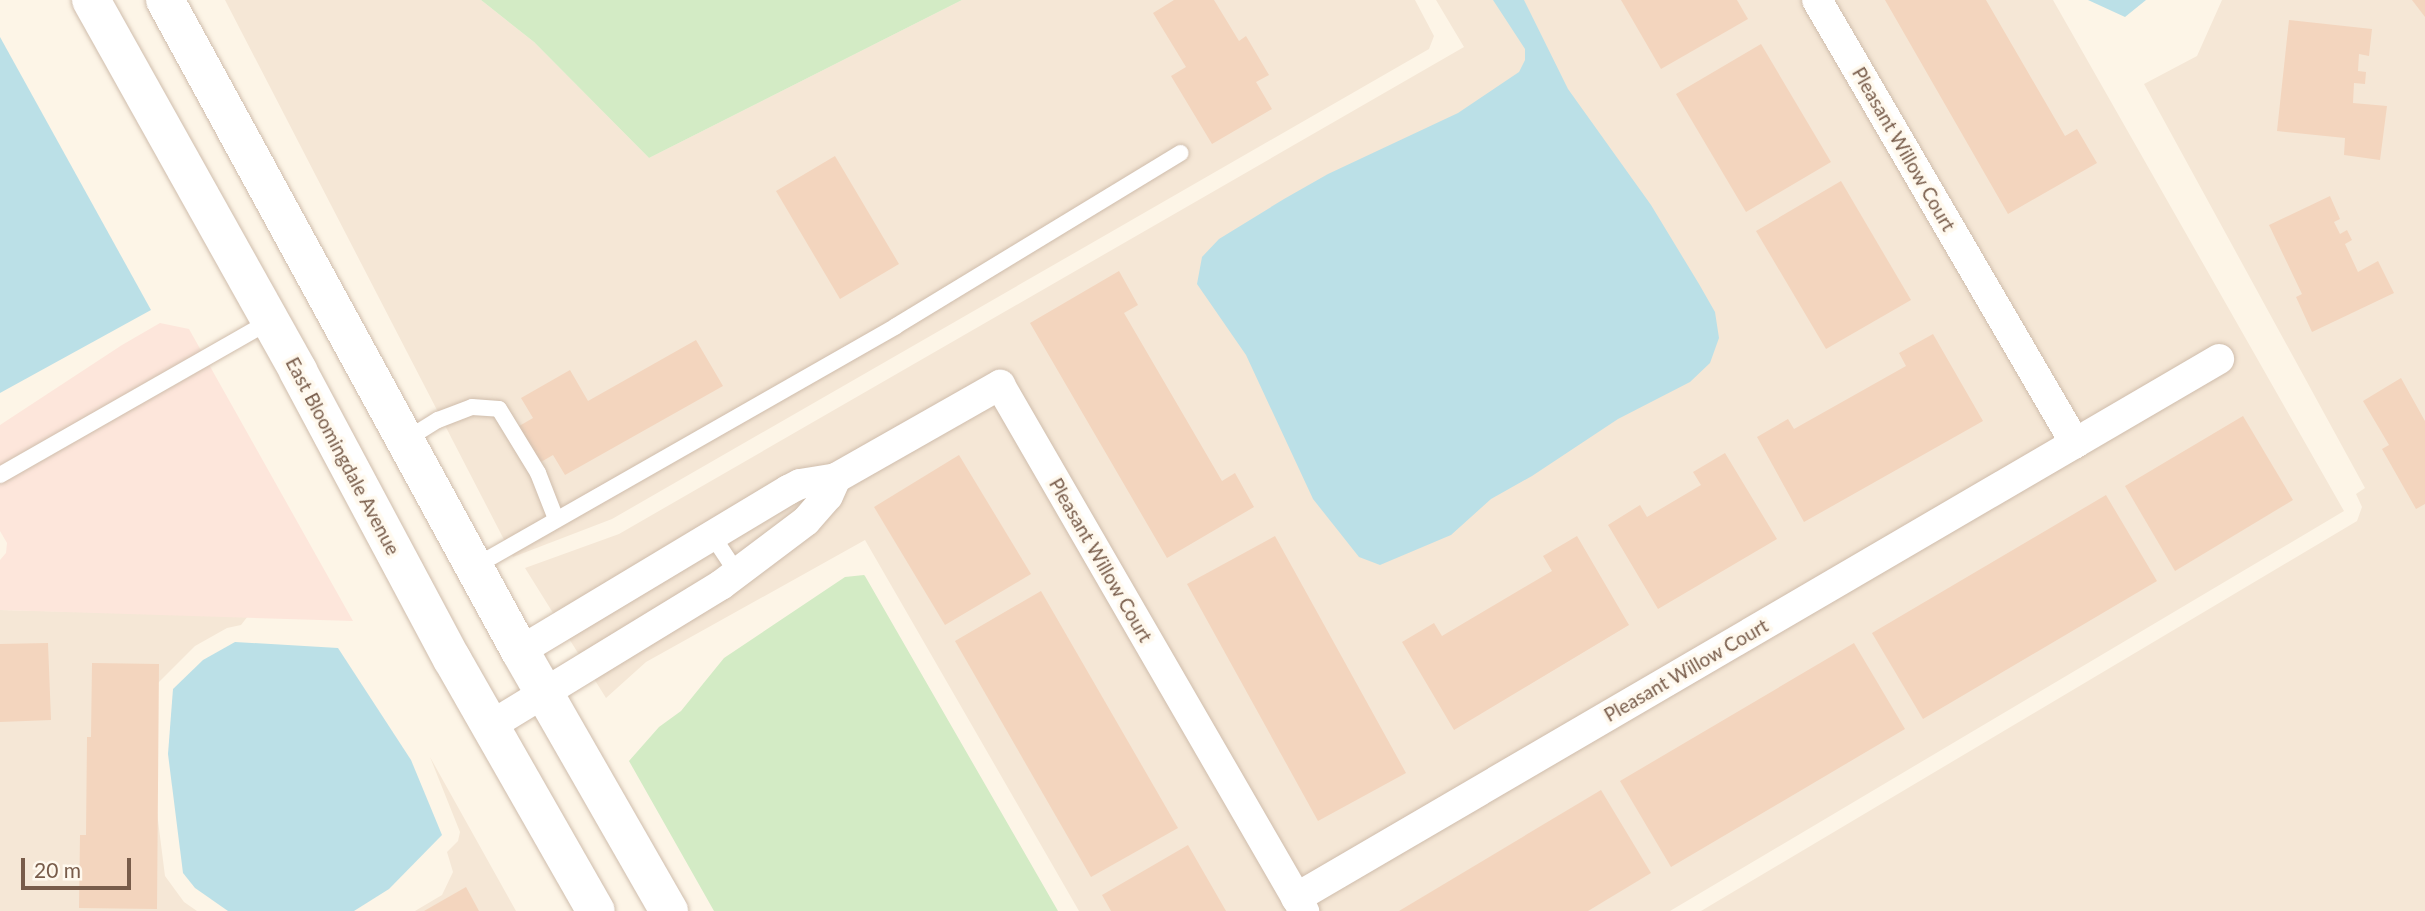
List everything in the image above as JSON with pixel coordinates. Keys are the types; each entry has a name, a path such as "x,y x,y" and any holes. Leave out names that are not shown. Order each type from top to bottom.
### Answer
{"main road":[{"name":"East Bloomingdale Avenue","path":"91,0 270,321 490,726 596,911"},
{"path":"165,0 520,651 669,911"}],"street":[{"name":"Pleasant Willow Court","path":"1817,0 2075,443"},
{"name":"Pleasant Willow Court","path":"520,651 800,484 836,478 1000,385 1300,905 2219,359"},
{"name":"Pleasant Willow Court","path":"490,726 680,612 737,573 806,521 828,496 836,478"}],"lane":[{"path":"474,567 896,326 1181,153"},
{"path":"0,475 270,321"},
{"path":"404,440 438,420 472,407 499,409 538,473 556,519"},
{"path":"712,535 737,573"}],"shaded area":[{"path":"225,0 481,0 534,42 649,158 962,0 1415,0 1434,36 1429,49 612,519 513,557"},
{"path":"1436,0 2053,0 2344,511 1670,911 1079,911 865,540 646,662 606,698 525,568 619,534 1464,47"},
{"path":"2222,0 2425,0 2425,911 1701,911 2357,521 2362,507 2356,494 2365,488 2144,84 2197,56"},
{"path":"160,323 189,329 353,621 0,610 0,560 6,553 7,543 0,531 0,425"},
{"path":"0,610 248,616 241,625 227,628 195,646 157,684 150,757 165,876 184,902 197,911 0,911"},
{"path":"430,757 516,911 415,911 442,895 453,872 447,852 458,841 460,832"}],"green space":[{"path":"481,0 962,0 649,158 534,42"},
{"path":"864,575 1058,911 714,911 629,761 659,727 681,711 724,658 845,577"}],"water":[{"path":"1493,0 1524,0 1568,89 1651,205 1699,284 1715,312 1719,338 1710,363 1690,382 1618,419 1532,476 1491,499 1451,535 1380,565 1359,557 1313,499 1246,355 1197,284 1202,257 1219,239 1284,199 1328,174 1458,113 1519,72 1525,60 1525,49"},
{"path":"2088,0 2146,0 2125,17"},
{"path":"0,37 151,310 0,393"},
{"path":"235,642 338,648 411,760 442,835 389,889 354,911 228,911 195,888 183,873 168,754 173,689 203,660"}],"building":[{"path":"1174,0 1214,0 1239,41 1246,36 1269,75 1256,82 1272,109 1212,144 1171,76 1186,67 1153,13"},
{"path":"1621,0 1737,0 1748,19 1661,69"},
{"path":"1885,0 1986,0 2065,136 2077,129 2097,163 2008,214"},
{"path":"2412,0 2425,0 2425,17"},
{"path":"2289,20 2372,29 2369,56 2359,54 2358,71 2366,72 2365,84 2354,83 2353,103 2387,106 2380,160 2344,155 2345,138 2277,131"},
{"path":"1761,44 1831,162 1746,212 1676,94"},
{"path":"835,156 899,264 840,299 776,191"},
{"path":"1841,181 1911,300 1826,349 1756,231"},
{"path":"2330,196 2340,219 2334,222 2340,234 2347,230 2352,240 2345,244 2358,272 2378,261 2394,293 2312,332 2296,297 2302,294 2269,225"},
{"path":"1119,271 1138,305 1124,313 1222,481 1235,473 1254,507 1167,558 1030,323"},
{"path":"1933,334 1983,421 1804,522 1757,437 1788,419 1794,429 1906,366 1899,353"},
{"path":"696,340 723,386 565,475 553,455 534,466 514,429 533,418 521,398 570,370 588,401"},
{"path":"2401,378 2425,421 2425,504 2416,509 2382,449 2389,445 2363,401"},
{"path":"2243,416 2293,500 2175,571 2125,486"},
{"path":"1725,453 1777,539 1658,609 1608,525 1640,505 1647,517 1701,485 1693,472"},
{"path":"959,455 1031,574 945,625 874,507"},
{"path":"2106,495 2157,581 1923,719 1872,633"},
{"path":"1275,536 1406,773 1318,821 1187,584"},
{"path":"1577,536 1629,625 1454,730 1402,642 1434,623 1442,636 1552,571 1543,556"},
{"path":"1041,591 1178,828 1091,877 955,641"},
{"path":"48,643 51,720 0,722 0,644"},
{"path":"1854,643 1905,729 1671,867 1620,781"},
{"path":"92,663 159,664 157,909 79,908 80,835 86,835 87,737 91,737"},
{"path":"1601,790 1651,873 1588,911 1399,911"},
{"path":"1188,845 1226,911 1111,911 1102,895"},
{"path":"466,887 479,911 424,911"}]}
